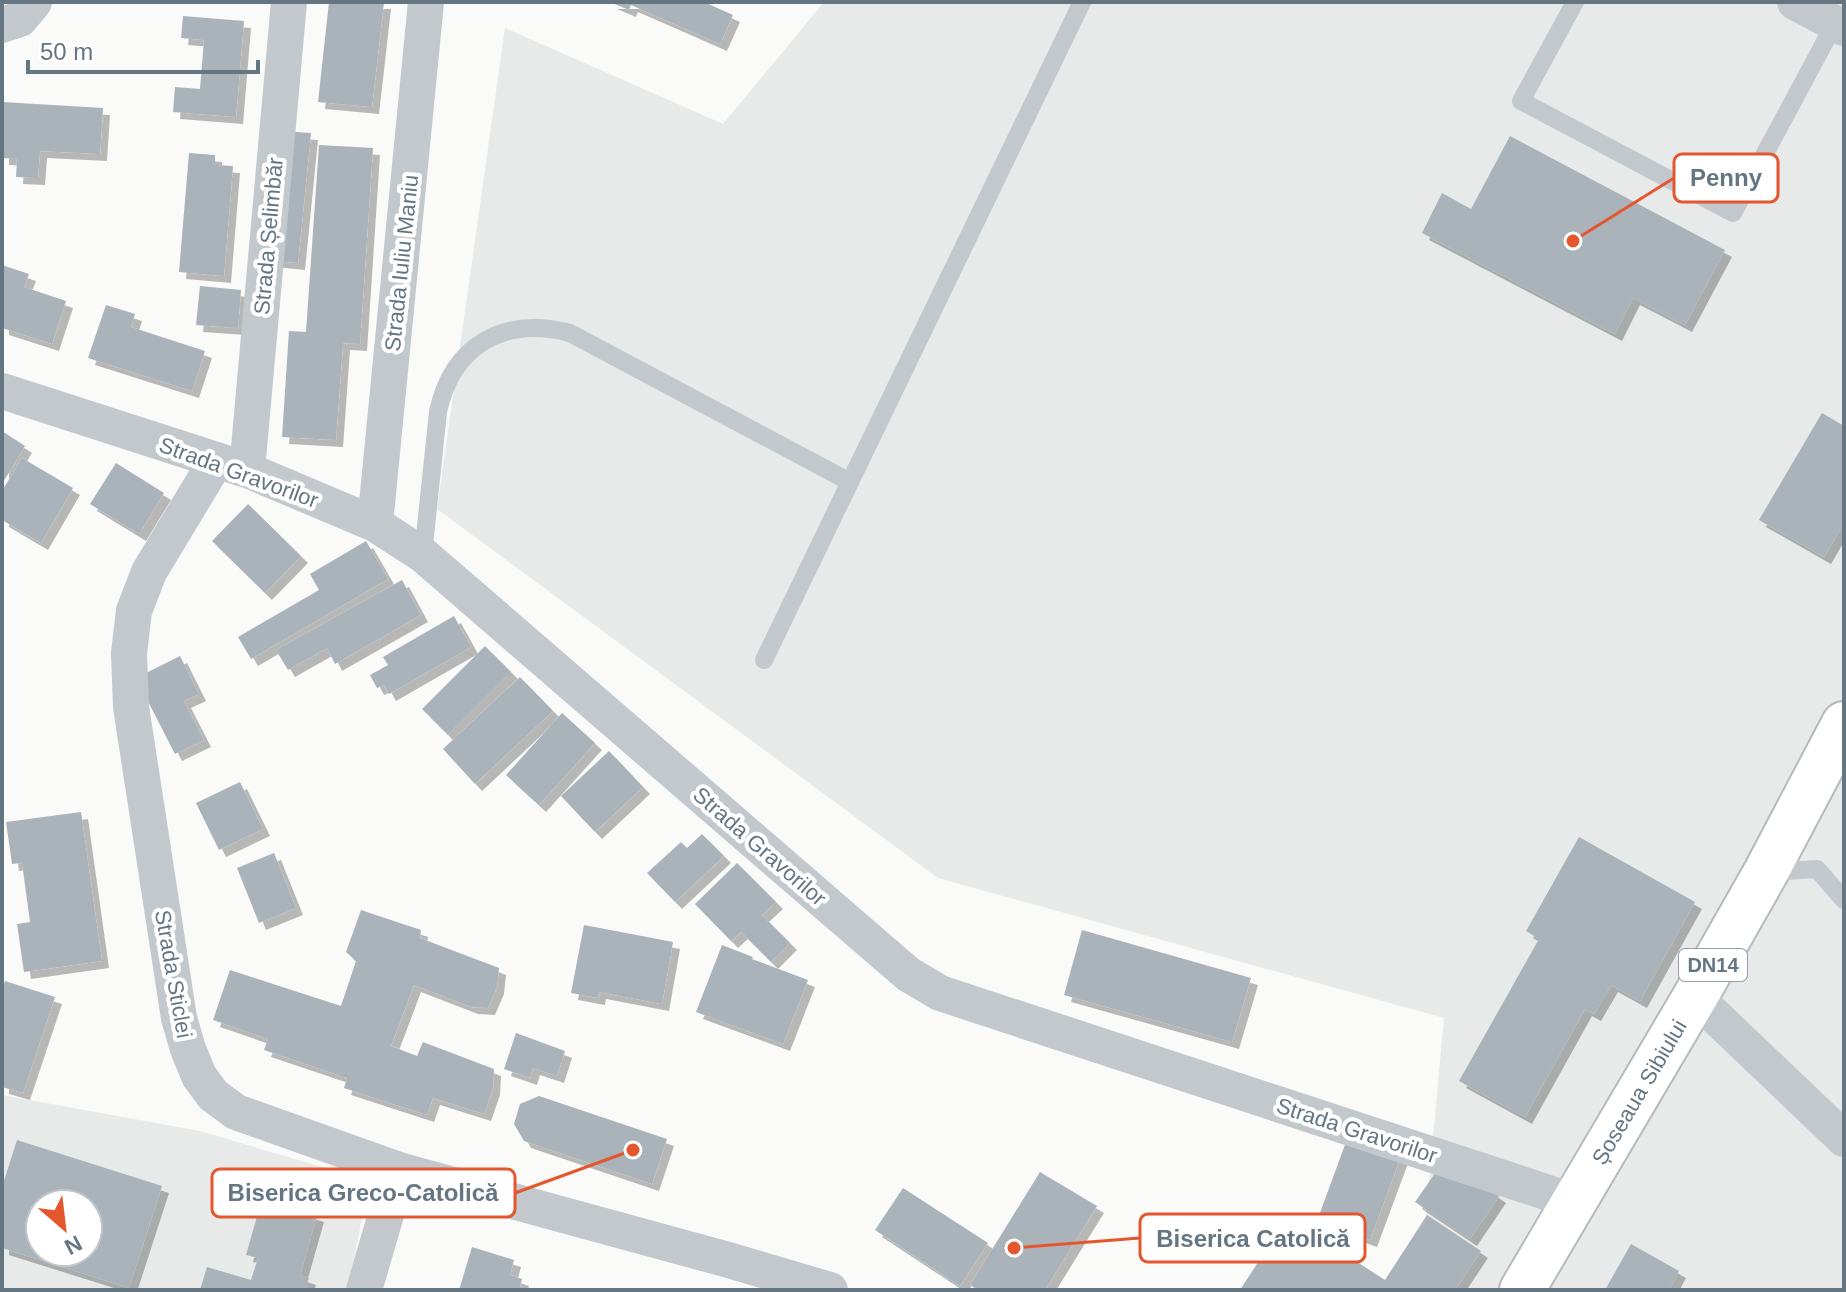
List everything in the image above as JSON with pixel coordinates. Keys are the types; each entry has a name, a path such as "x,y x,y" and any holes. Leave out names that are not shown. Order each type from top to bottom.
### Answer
{"main road":[{"name":"Șoseaua Sibiului","path":"1522,1290 1695,997 1766,872 1844,724"}],"street":[{"path":"2,25 20,19 34,2"},
{"name":"Strada Șelimbăr","path":"232,465 289,2"},
{"name":"Strada Iuliu Maniu","path":"375,524 426,2"},
{"path":"1795,2 1839,26"},
{"name":"Strada Gravorilor","path":"2,391 232,465 375,524 423,555 908,974 940,993 1573,1201"},
{"name":"Strada Sticlei","path":"232,465 149,572 134,611 129,653 131,707 179,1018 199,1076 213,1095 236,1112 399,1170 830,1290"},
{"path":"1695,997 1844,1139"},
{"path":"364,1290 399,1170"}],"lane":[{"path":"764,660 1082,2"},
{"path":"1575,2 1521,101 1733,213 1839,26"},
{"path":"423,555 438,412 447,381 470,352 487,339 528,327 570,333 850,482"},
{"path":"1766,872 1817,869 1844,900"}],"shaded area":[{"path":"824,2 1844,2 1844,1290 1419,1290 1444,1018 938,878 437,509 505,28 723,124"},
{"path":"2,1095 200,1131 346,1174 364,1208 348,1290 2,1290"}],"building":[{"path":"329,2 384,2 372,107 318,102"},
{"path":"610,2 704,2 733,15 720,44 631,5 629,10"},
{"path":"183,16 244,21 236,117 173,112 175,87 200,89 204,40 181,38"},
{"path":"2,102 103,108 100,154 40,151 38,178 16,177 17,159 2,158"},
{"path":"281,131 311,133 298,263 268,260"},
{"path":"1510,136 1725,250 1685,325 1633,298 1615,334 1422,233 1442,193 1471,209"},
{"path":"319,145 373,148 360,344 343,343 336,440 282,437 289,331 306,332"},
{"path":"189,153 215,155 215,165 233,166 224,276 179,272"},
{"path":"2,265 29,274 24,287 66,301 52,344 2,328"},
{"path":"200,286 241,290 238,328 196,325"},
{"path":"106,305 135,314 131,327 205,351 192,391 88,358"},
{"path":"1822,413 1844,426 1844,523 1824,557 1759,520"},
{"path":"2,431 25,446 2,484"},
{"path":"22,458 73,488 41,543 2,520 2,491"},
{"path":"116,463 164,493 139,534 90,504"},
{"path":"248,504 301,556 265,593 212,541"},
{"path":"366,541 388,579 251,659 238,637 319,590 310,574"},
{"path":"402,580 421,615 335,664 327,648 288,670 276,650"},
{"path":"454,616 471,647 389,694 384,685 377,688 370,675 388,665 383,657"},
{"path":"485,646 511,672 448,735 422,709"},
{"path":"180,656 199,694 184,701 204,740 175,754 136,678"},
{"path":"520,677 553,711 475,784 443,749"},
{"path":"562,713 595,743 539,805 506,775"},
{"path":"609,751 643,787 595,832 561,796"},
{"path":"240,782 263,829 219,850 196,803"},
{"path":"81,812 102,961 24,972 17,924 30,922 22,863 12,864 6,822"},
{"path":"702,834 724,856 675,902 647,873 681,842 687,848"},
{"path":"1579,837 1695,902 1640,1001 1611,985 1594,1014 1585,1009 1525,1117 1459,1081 1539,939 1526,931"},
{"path":"274,853 296,908 259,923 237,868"},
{"path":"737,863 776,902 762,915 790,943 771,962 741,932 731,941 695,904"},
{"path":"361,910 421,930 420,938 499,968 497,987 488,1008 471,1007 414,985 391,1046 417,1056 423,1042 494,1069 493,1088 484,1114 433,1098 427,1115 344,1088 347,1078 264,1050 268,1039 213,1020 230,970 341,1006 356,961 346,952"},
{"path":"584,925 673,942 662,1004 599,992 598,998 571,993"},
{"path":"1082,930 1251,978 1232,1042 1064,995"},
{"path":"722,945 808,980 783,1044 696,1012"},
{"path":"5,981 55,997 23,1093 2,1087 2,989"},
{"path":"516,1033 565,1051 557,1076 533,1068 530,1078 504,1069"},
{"path":"539,1096 667,1139 652,1184 524,1141 514,1124 520,1104"},
{"path":"17,1140 162,1186 129,1288 66,1268 104,1268 104,1188 24,1188 24,1255 2,1248 2,1187"},
{"path":"1346,1142 1403,1151 1370,1240 1317,1221"},
{"path":"1438,1169 1460,1183 1467,1174 1499,1196 1470,1239 1415,1202"},
{"path":"1040,1172 1097,1206 1045,1290 978,1290 970,1285"},
{"path":"903,1188 988,1243 960,1286 875,1230"},
{"path":"262,1199 317,1215 300,1275 309,1278 305,1290 200,1290 207,1267 251,1280 258,1258 246,1255"},
{"path":"1283,1214 1385,1280 1427,1215 1481,1251 1455,1290 1240,1290 1262,1256 1258,1253"},
{"path":"1631,1244 1679,1271 1669,1290 1605,1290"},
{"path":"472,1247 514,1260 510,1275 522,1279 519,1290 459,1290"}],"place":[{"name":"Penny","path":"1573,241"},
{"name":"Biserica Greco-Catolică","path":"633,1150"},
{"name":"Biserica Catolică","path":"1014,1248"}]}
